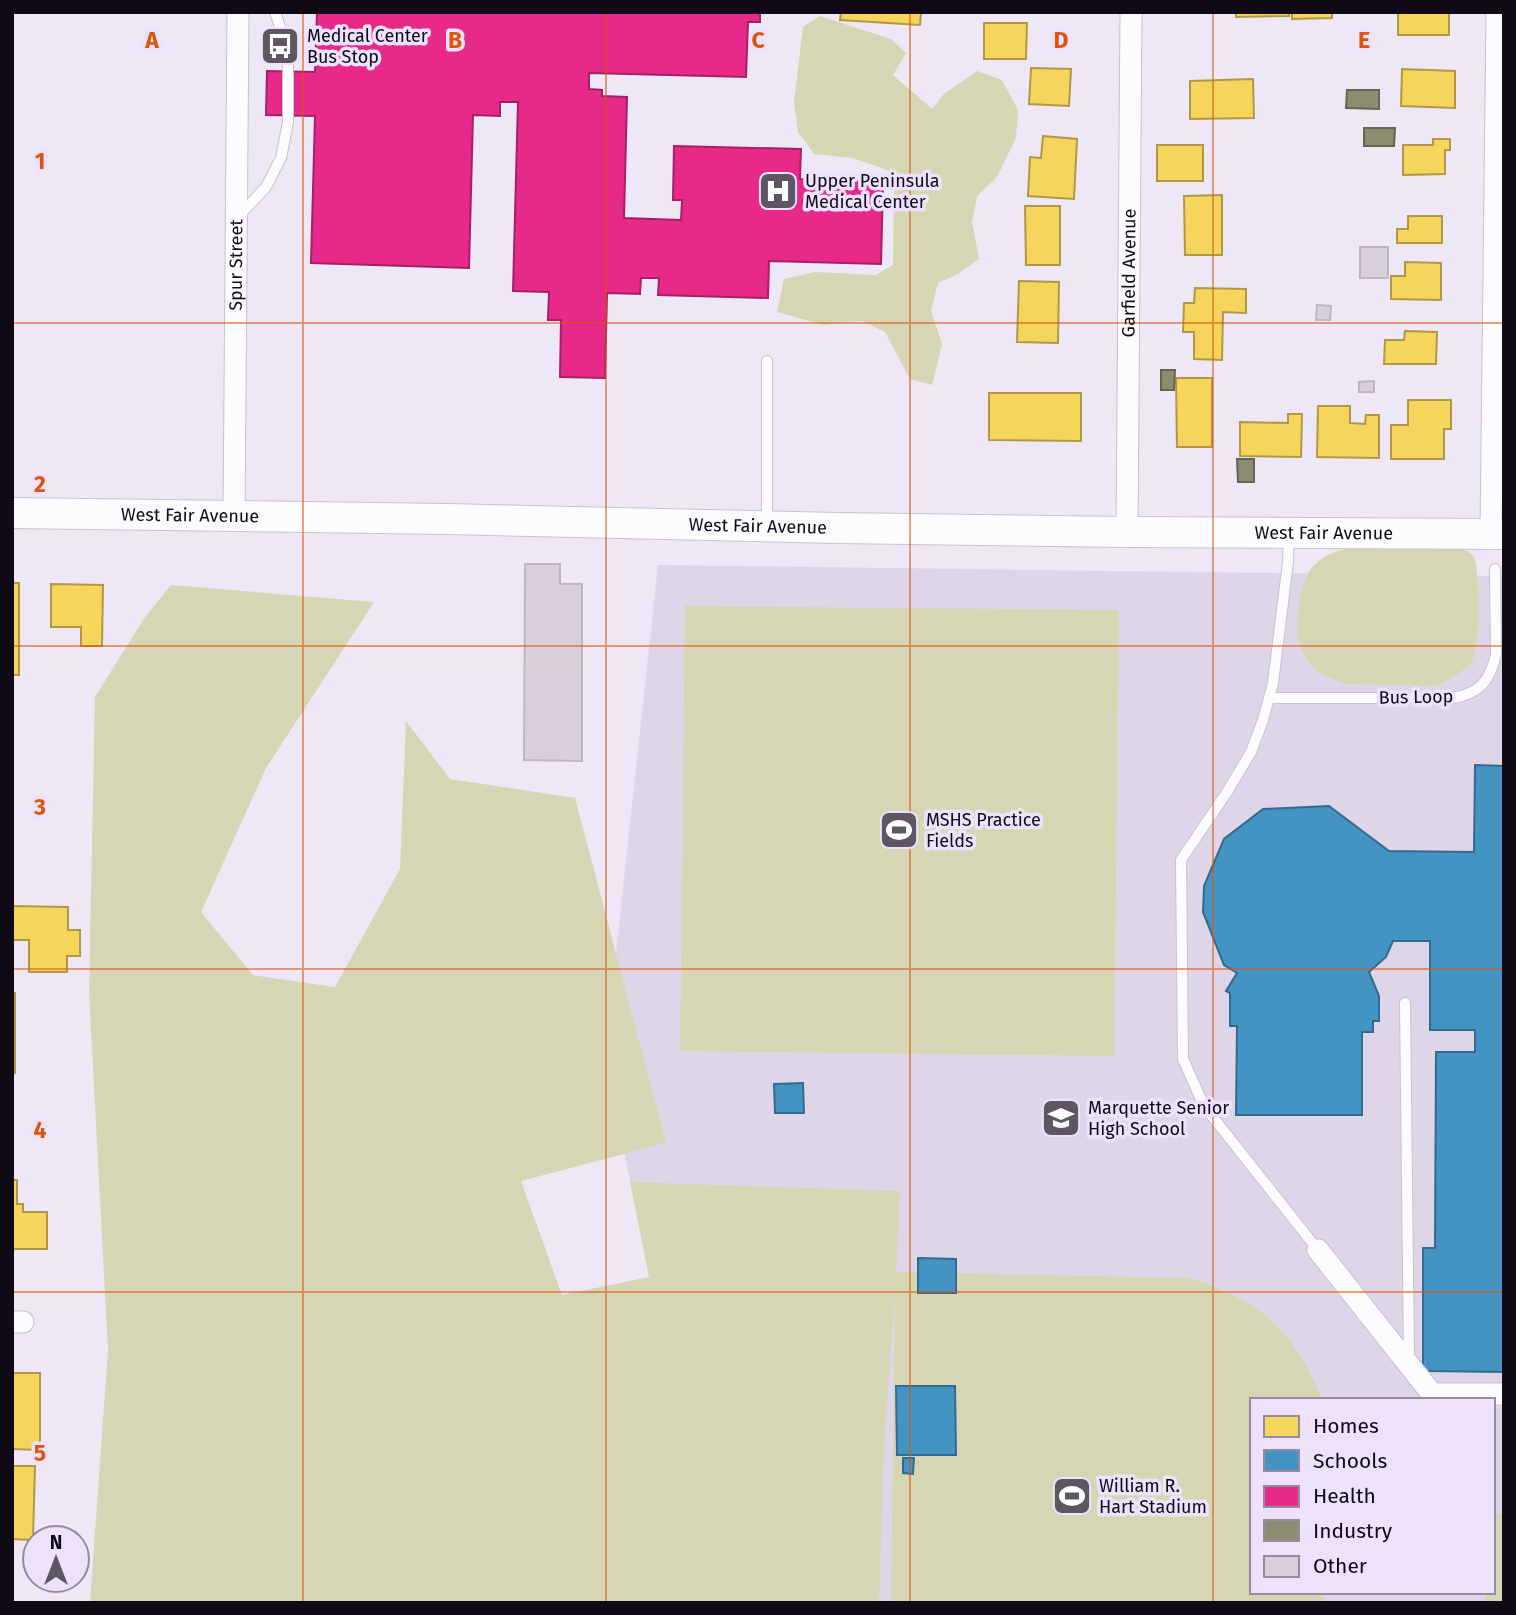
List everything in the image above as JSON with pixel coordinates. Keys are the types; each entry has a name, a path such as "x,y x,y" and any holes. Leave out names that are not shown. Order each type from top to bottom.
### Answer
{"street":[{"name":"Spur Street","path":"234,517 238,12"},
{"name":"Garfield Avenue","path":"1127,532 1132,12"},
{"path":"1497,12 1497,534"},
{"name":"West Fair Avenue","path":"12,513 1127,532 1497,534"},
{"path":"1318,1250 1430,1397 1504,1395"}],"lane":[{"path":"236,219 266,187 281,158 288,122 288,51 275,12"},
{"path":"767,361 767,526"},
{"path":"1289,533 1289,562 1273,682 1263,720 1251,752 1181,860 1183,1059 1204,1106 1318,1250"},
{"name":"Bus Loop","path":"1269,698 1453,698 1478,689 1487,680 1496,655 1496,569"},
{"path":"1405,1003 1409,1366"}],"shaded area":[{"name":"Marquette Senior High School","path":"658,565 1504,576 1504,1603 714,1603 605,1055"}],"green space":[{"path":"820,16 891,39 906,53 893,75 932,109 944,94 977,71 1002,80 1018,110 1016,138 997,177 977,196 972,222 979,259 958,274 938,283 931,311 942,344 932,385 910,379 885,332 862,321 824,325 777,312 784,279 815,272 876,275 893,265 894,185 887,170 852,158 814,154 798,132 794,102 803,27"},
{"path":"1356,547 1459,548 1474,556 1478,593 1477,641 1472,661 1464,669 1435,686 1345,684 1325,676 1312,666 1303,652 1298,634 1303,586 1313,566 1324,557"},
{"path":"171,585 374,602 266,768 201,912 253,975 335,987 400,869 406,721 450,779 575,798 666,1143 521,1181 562,1295 649,1277 630,1182 900,1191 896,1272 1189,1278 1218,1288 1258,1310 1281,1330 1300,1355 1322,1398 1250,1398 1250,1594 1324,1594 1324,1603 891,1603 895,1293 884,1447 879,1603 90,1603 108,1350 89,992 95,697 145,617"},
{"name":"MSHS Practice Fields","path":"685,606 1119,610 1114,1056 680,1051"},
{"path":"1495,1514 1504,1514 1504,1603 1485,1603 1485,1594 1495,1594"}],"building: Homes":[{"path":"841,12 921,12 920,25 840,20"},
{"path":"1236,12 1289,12 1289,16 1236,17"},
{"path":"1292,12 1332,12 1332,18 1292,19"},
{"path":"1398,12 1449,12 1449,35 1398,35"},
{"path":"984,23 1027,23 1026,59 984,59"},
{"path":"1031,68 1071,69 1069,106 1029,104"},
{"path":"1402,69 1455,71 1455,108 1401,106"},
{"path":"1253,79 1254,118 1190,119 1190,81"},
{"path":"1043,136 1077,139 1074,199 1028,196 1030,157 1041,158"},
{"path":"1433,139 1450,139 1450,150 1445,150 1445,174 1403,175 1403,145 1433,145"},
{"path":"1157,145 1203,145 1203,181 1157,181"},
{"path":"1222,195 1222,255 1185,255 1184,196"},
{"path":"1025,206 1060,206 1060,265 1026,265"},
{"path":"1408,216 1442,216 1442,243 1397,243 1397,229 1408,229"},
{"path":"1405,262 1441,263 1441,300 1391,299 1391,276 1405,276"},
{"path":"1019,281 1059,282 1058,343 1017,342"},
{"path":"1195,288 1246,289 1246,313 1223,312 1222,360 1194,359 1194,332 1183,332 1184,303 1194,303"},
{"path":"1405,331 1437,332 1436,364 1384,364 1385,340 1404,340"},
{"path":"1176,378 1212,378 1212,447 1177,447"},
{"path":"989,393 1081,393 1081,441 989,440"},
{"path":"1408,400 1451,400 1451,429 1444,429 1444,459 1391,459 1391,425 1408,425"},
{"path":"1318,406 1350,406 1350,423 1365,424 1366,415 1379,415 1379,458 1317,457"},
{"path":"1288,414 1302,414 1301,457 1240,456 1240,422 1288,423"},
{"path":"12,583 19,583 19,675 12,675"},
{"path":"51,584 103,585 102,646 81,646 81,627 51,627"},
{"path":"12,906 68,907 68,930 80,930 80,956 67,956 67,972 29,972 29,940 12,940"},
{"path":"12,993 15,993 15,1073 12,1073"},
{"path":"12,1180 17,1180 17,1204 23,1204 23,1212 47,1212 47,1249 12,1249"},
{"path":"12,1373 40,1373 40,1450 12,1449"},
{"path":"12,1466 35,1466 33,1524 21,1524 21,1539 12,1539"}],"building: Schools":[{"name":"Marquette Senior High School","path":"1475,765 1504,766 1504,1372 1423,1371 1423,1248 1435,1248 1436,1052 1475,1052 1475,1030 1430,1030 1430,941 1393,941 1386,957 1369,972 1379,996 1379,1021 1373,1021 1373,1032 1362,1032 1362,1115 1236,1115 1237,1026 1230,1026 1230,993 1226,991 1237,973 1224,965 1203,912 1204,886 1224,839 1263,809 1329,806 1389,851 1474,852"},
{"path":"803,1083 804,1113 775,1113 774,1084"},
{"path":"918,1258 956,1259 956,1293 918,1293"},
{"path":"896,1386 955,1386 956,1455 897,1455"},
{"path":"903,1458 914,1458 913,1474 903,1473"}],"building: Health":[{"name":"Upper Peninsula Medical Center","path":"317,12 760,12 760,22 748,22 746,77 589,73 589,89 602,90 602,96 627,97 624,218 681,220 682,200 673,200 674,146 801,149 800,179 883,181 881,264 769,261 768,298 658,295 659,278 641,278 640,294 607,293 605,378 560,377 561,320 548,320 549,292 513,291 518,102 500,102 500,116 473,115 469,268 311,263 315,116 266,115 267,71 315,72"}],"building: Industry":[{"path":"1347,90 1379,90 1379,109 1346,108"},
{"path":"1364,128 1395,128 1394,146 1364,146"},
{"path":"1161,370 1175,370 1174,390 1161,390"},
{"path":"1237,459 1254,459 1254,482 1238,482"}],"building: Other":[{"path":"1360,247 1388,247 1388,278 1360,278"},
{"path":"1317,305 1331,306 1330,320 1316,320"},
{"path":"1374,381 1374,392 1359,392 1359,382"},
{"path":"525,564 560,564 560,584 582,584 582,761 524,760"}],"place":[{"name":"Medical Center Bus Stop","path":"280,46"},
{"name":"Upper Peninsula Medical Center","path":"778,191"},
{"name":"MSHS Practice Fields","path":"899,830"},
{"name":"Marquette Senior High School","path":"1061,1118"},
{"name":"William R. Hart Stadium","path":"1072,1496"}]}
